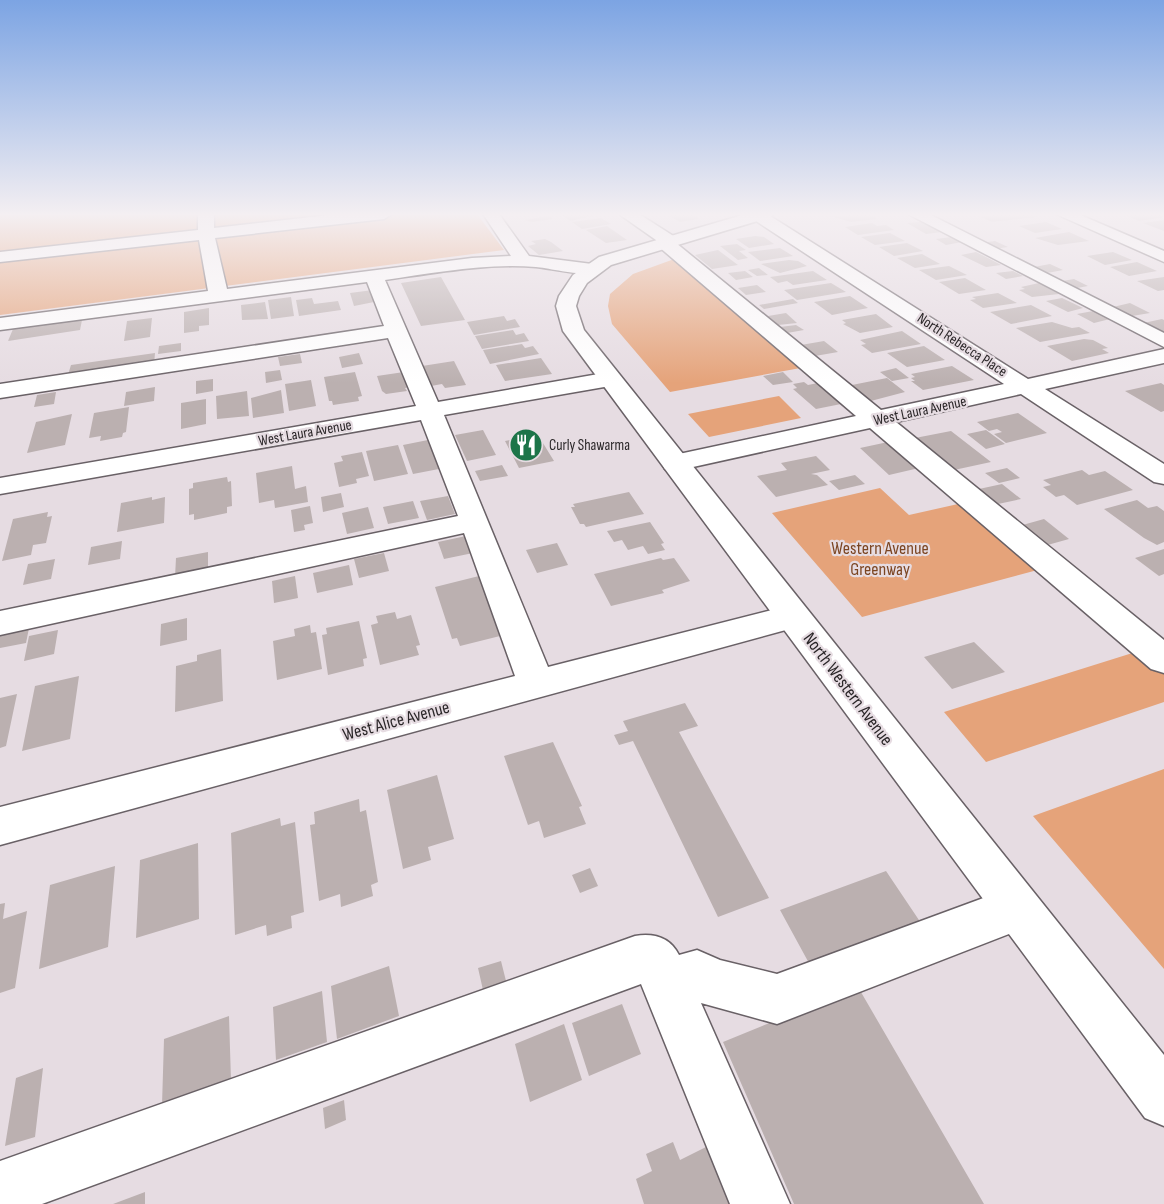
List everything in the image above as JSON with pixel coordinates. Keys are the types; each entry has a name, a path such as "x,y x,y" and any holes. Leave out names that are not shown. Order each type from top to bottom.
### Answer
{"street":[{"path":"214,270 219,296"},
{"path":"0,324 411,270"},
{"path":"546,270 587,274 593,270"},
{"path":"569,270 587,274"},
{"path":"708,270 879,420 1164,660"},
{"name":"North Rebecca Place","path":"851,270 1164,476"},
{"name":"North Rebecca Place","path":"863,270 1100,410"},
{"path":"1026,270 1164,341"},
{"name":"North Western Avenue","path":"587,274 569,296 566,306 568,318 583,344 1164,1099"},
{"path":"373,275 428,411 453,466 536,683"},
{"path":"0,391 396,330"},
{"name":"West Laura Avenue","path":"675,463 1054,382 1164,356"},
{"name":"West Laura Avenue","path":"0,486 610,379"},
{"path":"0,623 474,522"},
{"name":"West Alice Avenue","path":"0,826 792,617"},
{"path":"667,983 697,975 715,984 777,999 1016,909"},
{"path":"0,1190 635,960 651,958 660,968 667,983 760,1204"}],"green space":[{"path":"0,270 347,270 0,315"},
{"path":"643,270 691,270 806,367 670,392 612,324 608,306 610,294 633,274"},
{"path":"779,396 801,418 709,437 688,414"},
{"name":"Western Avenue Greenway","path":"880,488 909,515 967,502 1045,568 862,617 772,513"},
{"path":"1142,650 1164,669 1164,702 986,762 944,712"},
{"path":"1164,769 1164,969 1033,816"}],"building":[{"path":"748,270 762,270 768,275 757,276"},
{"path":"774,270 791,270 780,273"},
{"path":"919,270 957,270 967,275 936,280"},
{"path":"1041,270 1062,270 1047,273"},
{"path":"1117,270 1157,271 1129,276"},
{"path":"745,271 753,277 736,280 728,273"},
{"path":"813,271 827,280 793,285 787,281 778,283 770,277"},
{"path":"1013,271 1023,276 1006,279 996,273"},
{"path":"441,277 465,320 421,326 401,283"},
{"path":"1164,277 1164,290 1158,291 1137,281"},
{"path":"965,278 986,290 959,294 939,282"},
{"path":"1074,279 1088,286 1072,289 1057,282"},
{"path":"831,283 846,292 797,300 784,290"},
{"path":"1039,283 1059,294 1032,297 1019,290 1025,289 1021,287"},
{"path":"757,285 766,292 746,295 738,288"},
{"path":"373,290 377,299 373,299 374,302 354,306 350,293"},
{"path":"998,293 1017,303 983,308 970,300 976,299 972,297"},
{"path":"850,296 868,308 832,315 814,302"},
{"path":"291,297 294,316 271,319 268,300"},
{"path":"312,298 314,304 338,301 341,310 299,316 296,300"},
{"path":"1062,298 1083,308 1068,312 1046,301"},
{"path":"793,299 798,303 764,309 759,305"},
{"path":"265,302 268,319 242,320 241,305"},
{"path":"1130,303 1150,313 1132,316 1113,307"},
{"path":"1031,305 1052,316 1011,324 990,312"},
{"path":"209,308 209,325 199,326 199,331 184,333 184,312"},
{"path":"1093,311 1110,319 1094,323 1077,314"},
{"path":"786,313 797,323 778,325 768,316"},
{"path":"876,314 893,327 860,333 843,324 846,323 842,320"},
{"path":"504,316 507,321 515,319 520,327 474,335 467,322"},
{"path":"152,318 150,337 124,341 127,321"},
{"path":"82,320 80,330 8,341 13,329"},
{"path":"1164,320 1164,331 1157,333 1139,324"},
{"path":"1052,322 1072,328 1079,327 1090,333 1040,342 1016,328"},
{"path":"796,325 804,330 787,333 780,327"},
{"path":"513,330 516,335 524,333 529,341 482,349 475,336"},
{"path":"902,331 921,344 872,353 861,345 866,344 860,340"},
{"path":"1084,339 1093,340 1108,348 1102,349 1109,353 1072,361 1047,346"},
{"path":"824,341 838,352 815,356 801,345"},
{"path":"181,343 181,351 158,354 159,346"},
{"path":"522,344 525,348 533,346 539,354 490,364 483,350"},
{"path":"924,346 945,360 907,367 887,353"},
{"path":"155,353 154,365 67,378 71,365"},
{"path":"359,353 363,364 342,368 339,357"},
{"path":"300,354 302,363 280,366 278,357"},
{"path":"541,358 552,374 505,381 496,365"},
{"path":"454,361 466,385 445,388 442,384 431,386 422,366"},
{"path":"952,366 974,380 923,390 911,381 915,381 911,378 915,377 911,374"},
{"path":"896,368 909,378 892,381 880,372"},
{"path":"280,370 282,380 266,383 265,372"},
{"path":"355,372 362,396 358,397 359,401 333,405 332,401 329,401 324,377"},
{"path":"404,372 410,387 405,388 407,391 386,394 382,391 377,376"},
{"path":"783,372 793,382 773,385 763,376"},
{"path":"887,378 905,392 867,402 847,386"},
{"path":"213,379 213,391 196,394 196,381"},
{"path":"311,380 316,406 289,411 285,384"},
{"path":"804,382 808,385 818,383 841,404 816,409 793,389 797,388 793,384"},
{"path":"1161,383 1164,385 1164,411 1161,412 1125,391"},
{"path":"155,387 154,401 124,406 126,392"},
{"path":"281,390 284,413 253,418 251,398"},
{"path":"247,391 249,416 217,419 216,396"},
{"path":"56,392 54,404 34,407 37,395"},
{"path":"206,399 206,424 181,429 181,403"},
{"path":"129,407 126,432 122,437 100,441 101,436 89,438 94,413"},
{"path":"1018,413 1047,433 1006,443 994,434 1002,432 997,429 989,431 977,422"},
{"path":"72,414 65,445 27,453 36,422"},
{"path":"483,430 496,455 467,461 455,435"},
{"path":"986,430 1005,444 986,449 967,434"},
{"path":"951,431 991,462 954,470 915,438"},
{"path":"538,435 554,461 519,468 505,441"},
{"path":"433,439 444,468 413,474 403,445"},
{"path":"888,442 919,468 889,475 860,448"},
{"path":"398,445 408,474 374,481 366,451"},
{"path":"362,452 369,476 356,479 357,483 339,487 334,463 343,461 341,456"},
{"path":"816,456 830,470 811,474 817,475 828,485 776,497 757,476 787,470 781,463"},
{"path":"502,465 508,476 480,481 475,471"},
{"path":"292,466 295,489 306,486 308,502 275,508 274,500 259,503 256,473"},
{"path":"1007,468 1020,478 999,483 985,473"},
{"path":"1082,470 1089,475 1105,471 1133,490 1077,505 1064,495 1056,497 1043,487 1051,485 1043,480"},
{"path":"855,475 865,484 839,490 829,481"},
{"path":"227,477 228,482 231,481 232,506 227,507 227,513 194,520 194,514 189,515 189,489 193,488 193,483"},
{"path":"1002,484 1021,499 998,504 979,489"},
{"path":"629,492 644,514 586,527 580,524 571,507 575,507 573,504"},
{"path":"341,493 344,507 323,512 321,497"},
{"path":"448,496 455,514 427,520 420,501"},
{"path":"152,497 152,500 165,497 164,523 117,532 121,503"},
{"path":"1137,500 1148,508 1157,506 1164,511 1164,542 1157,545 1144,538 1104,509"},
{"path":"413,501 419,518 388,524 383,507"},
{"path":"310,506 313,523 304,525 305,530 294,532 291,510"},
{"path":"368,507 374,528 347,534 342,513"},
{"path":"48,512 47,517 52,516 46,543 33,545 31,555 2,561 13,519"},
{"path":"1044,519 1069,539 1044,546 1019,526"},
{"path":"650,522 664,543 661,544 665,550 648,554 643,546 628,550 622,540 614,542 607,531"},
{"path":"466,536 473,553 444,559 438,542"},
{"path":"122,541 120,559 88,565 91,547"},
{"path":"557,543 568,565 537,573 526,550"},
{"path":"1164,549 1164,574 1159,576 1135,558"},
{"path":"208,552 208,570 175,577 176,558"},
{"path":"384,553 389,571 359,578 354,559"},
{"path":"661,558 663,560 674,558 690,581 662,590 664,593 611,606 594,574"},
{"path":"55,559 51,579 23,585 28,564"},
{"path":"349,565 353,585 317,593 313,573"},
{"path":"295,576 298,598 274,603 272,581"},
{"path":"479,576 504,635 460,646 457,638 452,639 435,587"},
{"path":"395,612 397,619 411,615 420,645 416,646 419,655 380,665 371,625 378,623 376,616"},
{"path":"187,618 187,640 160,646 161,624"},
{"path":"359,621 367,658 363,659 364,666 328,675 322,635 327,634 326,628"},
{"path":"30,623 26,643 0,648 0,629"},
{"path":"310,625 311,633 316,632 322,669 277,680 273,641 295,636 294,629"},
{"path":"58,630 54,654 24,661 29,636"},
{"path":"974,642 1005,672 952,689 924,657"},
{"path":"221,649 223,701 175,712 176,666 197,661 197,655"},
{"path":"79,676 70,739 22,751 35,686"},
{"path":"17,694 6,746 0,748 0,698"},
{"path":"685,703 698,726 679,732 769,898 718,917 633,741 619,745 614,735 628,731 623,721"},
{"path":"553,742 582,806 579,807 586,824 544,838 539,821 528,825 504,756"},
{"path":"437,775 454,839 428,847 431,860 403,869 387,790"},
{"path":"359,799 360,812 366,810 378,882 371,885 373,896 341,907 340,894 319,901 310,825 315,824 314,812"},
{"path":"280,818 281,826 295,822 304,912 291,916 292,928 267,936 266,925 235,935 231,833"},
{"path":"198,843 199,919 136,938 140,860"},
{"path":"115,866 108,947 39,969 50,885"},
{"path":"590,868 598,886 580,893 572,875"},
{"path":"886,871 927,932 816,976 780,910"},
{"path":"5,903 3,919 27,911 15,988 0,993 0,904"},
{"path":"501,961 506,981 483,990 478,968"},
{"path":"389,966 399,1016 337,1039 331,986"},
{"path":"858,987 984,1204 794,1204 723,1042"},
{"path":"322,991 327,1042 276,1060 273,1007"},
{"path":"622,1004 641,1054 589,1076 572,1023"},
{"path":"229,1016 231,1081 162,1105 164,1039"},
{"path":"564,1024 582,1080 530,1102 515,1044"},
{"path":"43,1068 35,1137 5,1146 16,1078"},
{"path":"344,1100 346,1120 325,1129 323,1108"},
{"path":"673,1142 680,1160 710,1145 734,1204 644,1204 636,1179 652,1171 646,1154"},
{"path":"145,1192 145,1204 113,1204"}],"place":[{"name":"Curly Shawarma","path":"526,445"}]}
